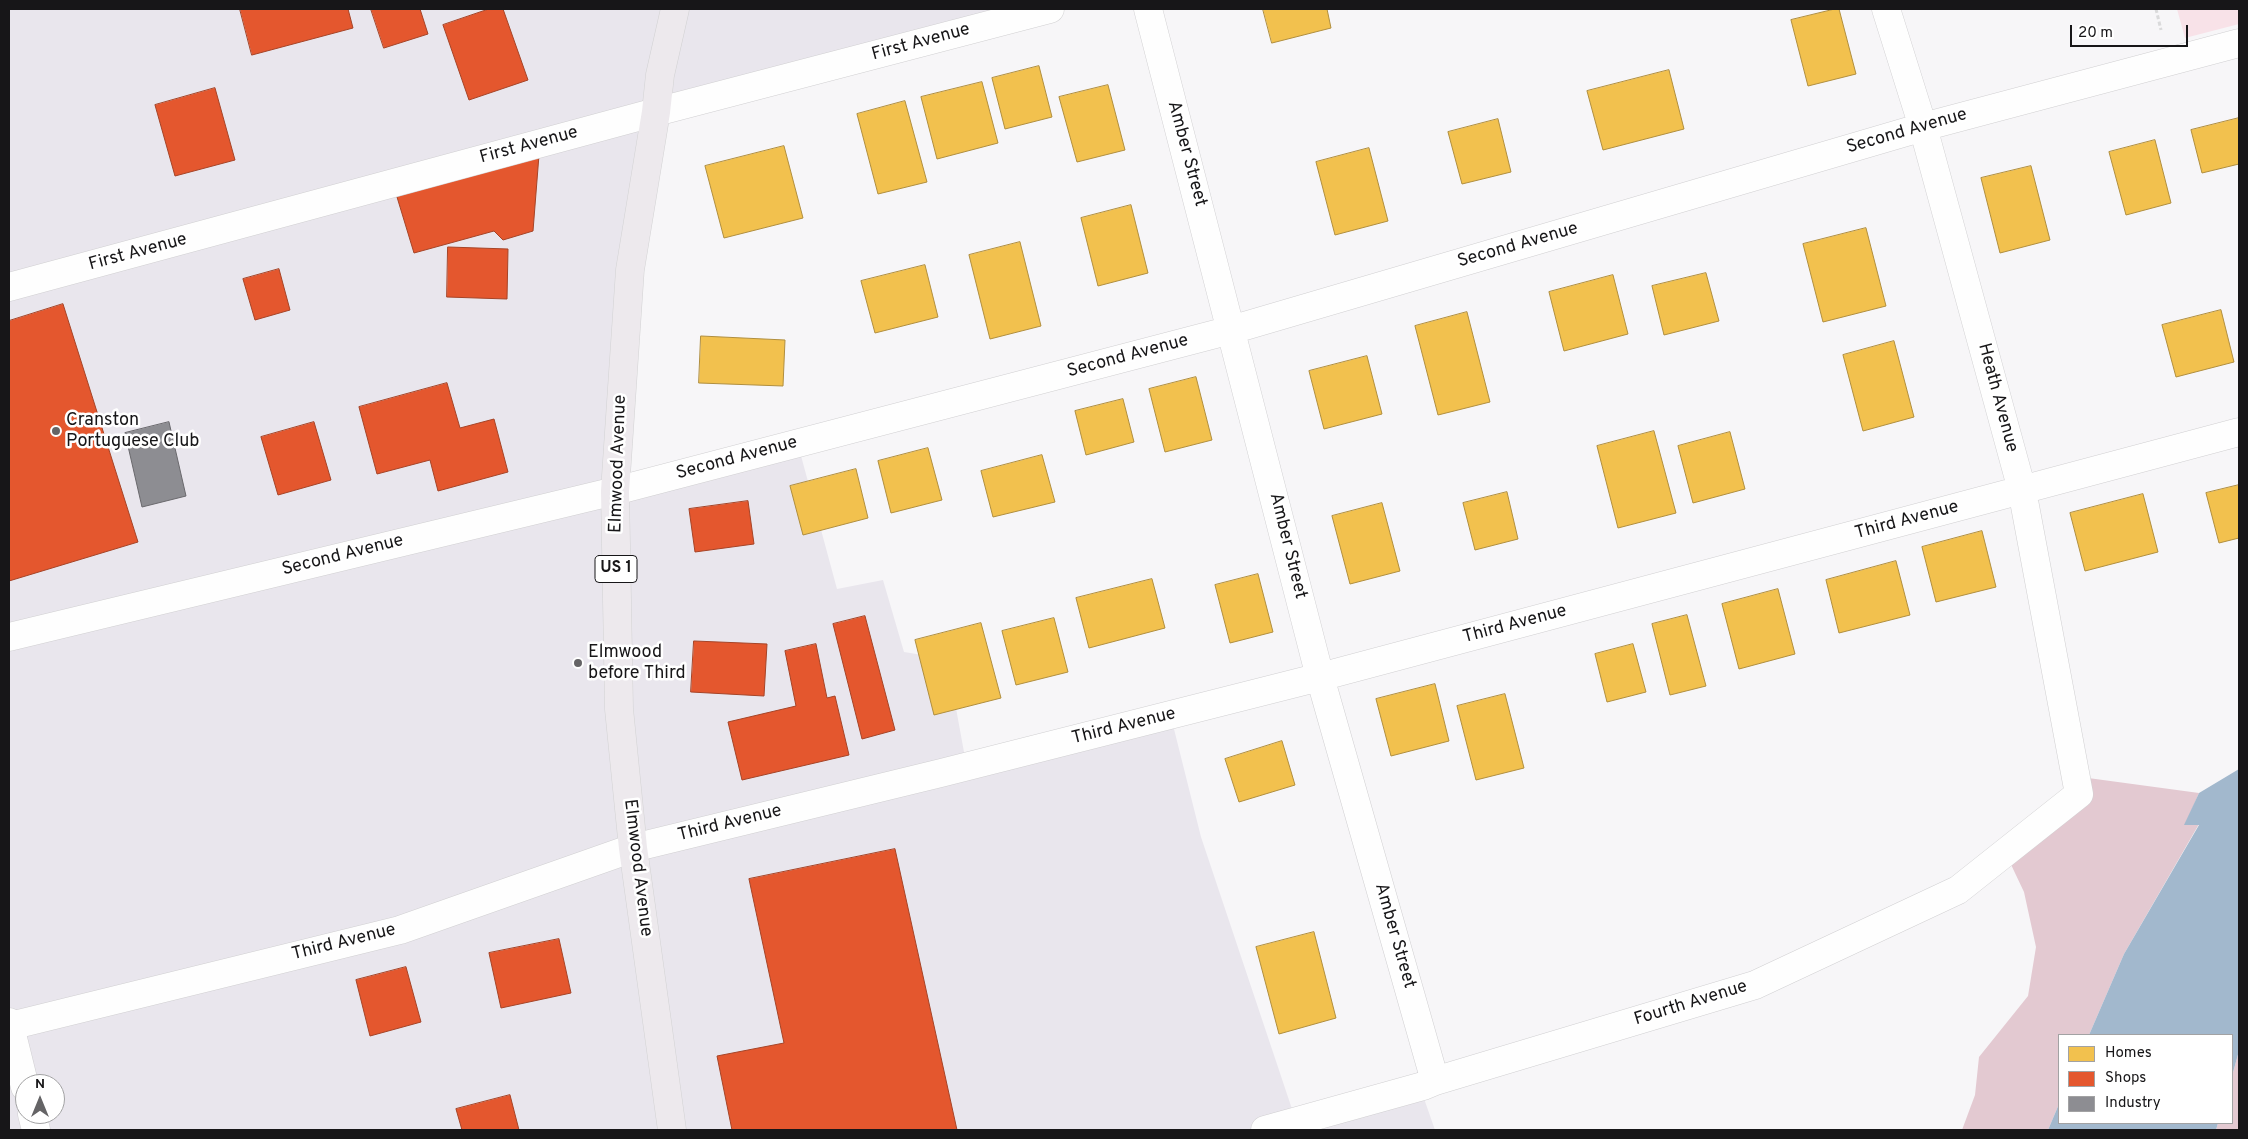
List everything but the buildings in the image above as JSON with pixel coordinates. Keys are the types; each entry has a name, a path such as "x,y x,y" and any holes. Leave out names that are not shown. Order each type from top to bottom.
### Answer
{"main road":[{"name":"Elmwood Avenue","path":"672,1130 633,848 619,709 615,491 630,270 656,112 660,75 675,9"}],"street":[{"name":"First Avenue","path":"9,287 656,112 1050,9"},
{"name":"Amber Street","path":"1148,9 1320,677 1435,1080"},
{"name":"Heath Avenue","path":"1886,9 1923,127 2022,490 2079,794"},
{"name":"Second Avenue","path":"9,637 615,491 1231,330 1923,127 2239,43"},
{"name":"Third Avenue","path":"9,1024 400,930 633,848 1320,677 2239,432"},
{"name":"Fourth Avenue","path":"1265,1130 1423,1086 1435,1080 1755,985 1958,890 2079,794"},
{"path":"9,1024 22,1074"}],"shaded area":[{"path":"9,9 1039,9 656,115 623,484 800,452 837,589 883,580 904,652 947,659 966,763 1170,713 1201,837 1294,1115 1421,1090 1435,1130 9,1130"},
{"path":"2177,9 2239,9 2239,24 2185,38"},
{"path":"2066,775 2199,793 2185,825 2199,824 2124,954 2089,1034 2058,1034 2058,1106 2048,1130 1962,1130 1975,1095 1979,1057 2028,996 2036,947 2024,892 2006,854 2061,801"},
{"path":"2239,1051 2239,1130 2216,1130 2218,1124 2233,1124 2233,1072"}],"water":[{"path":"2239,769 2239,1051 2233,1072 2233,1034 2089,1034 2124,954 2199,825 2184,825 2199,793"},
{"path":"2058,1106 2058,1124 2218,1124 2216,1130 2048,1130"}],"place":[{"name":"Cranston Portuguese Club","path":"56,431"},
{"name":"Elmwood before Third","path":"578,663"}]}
